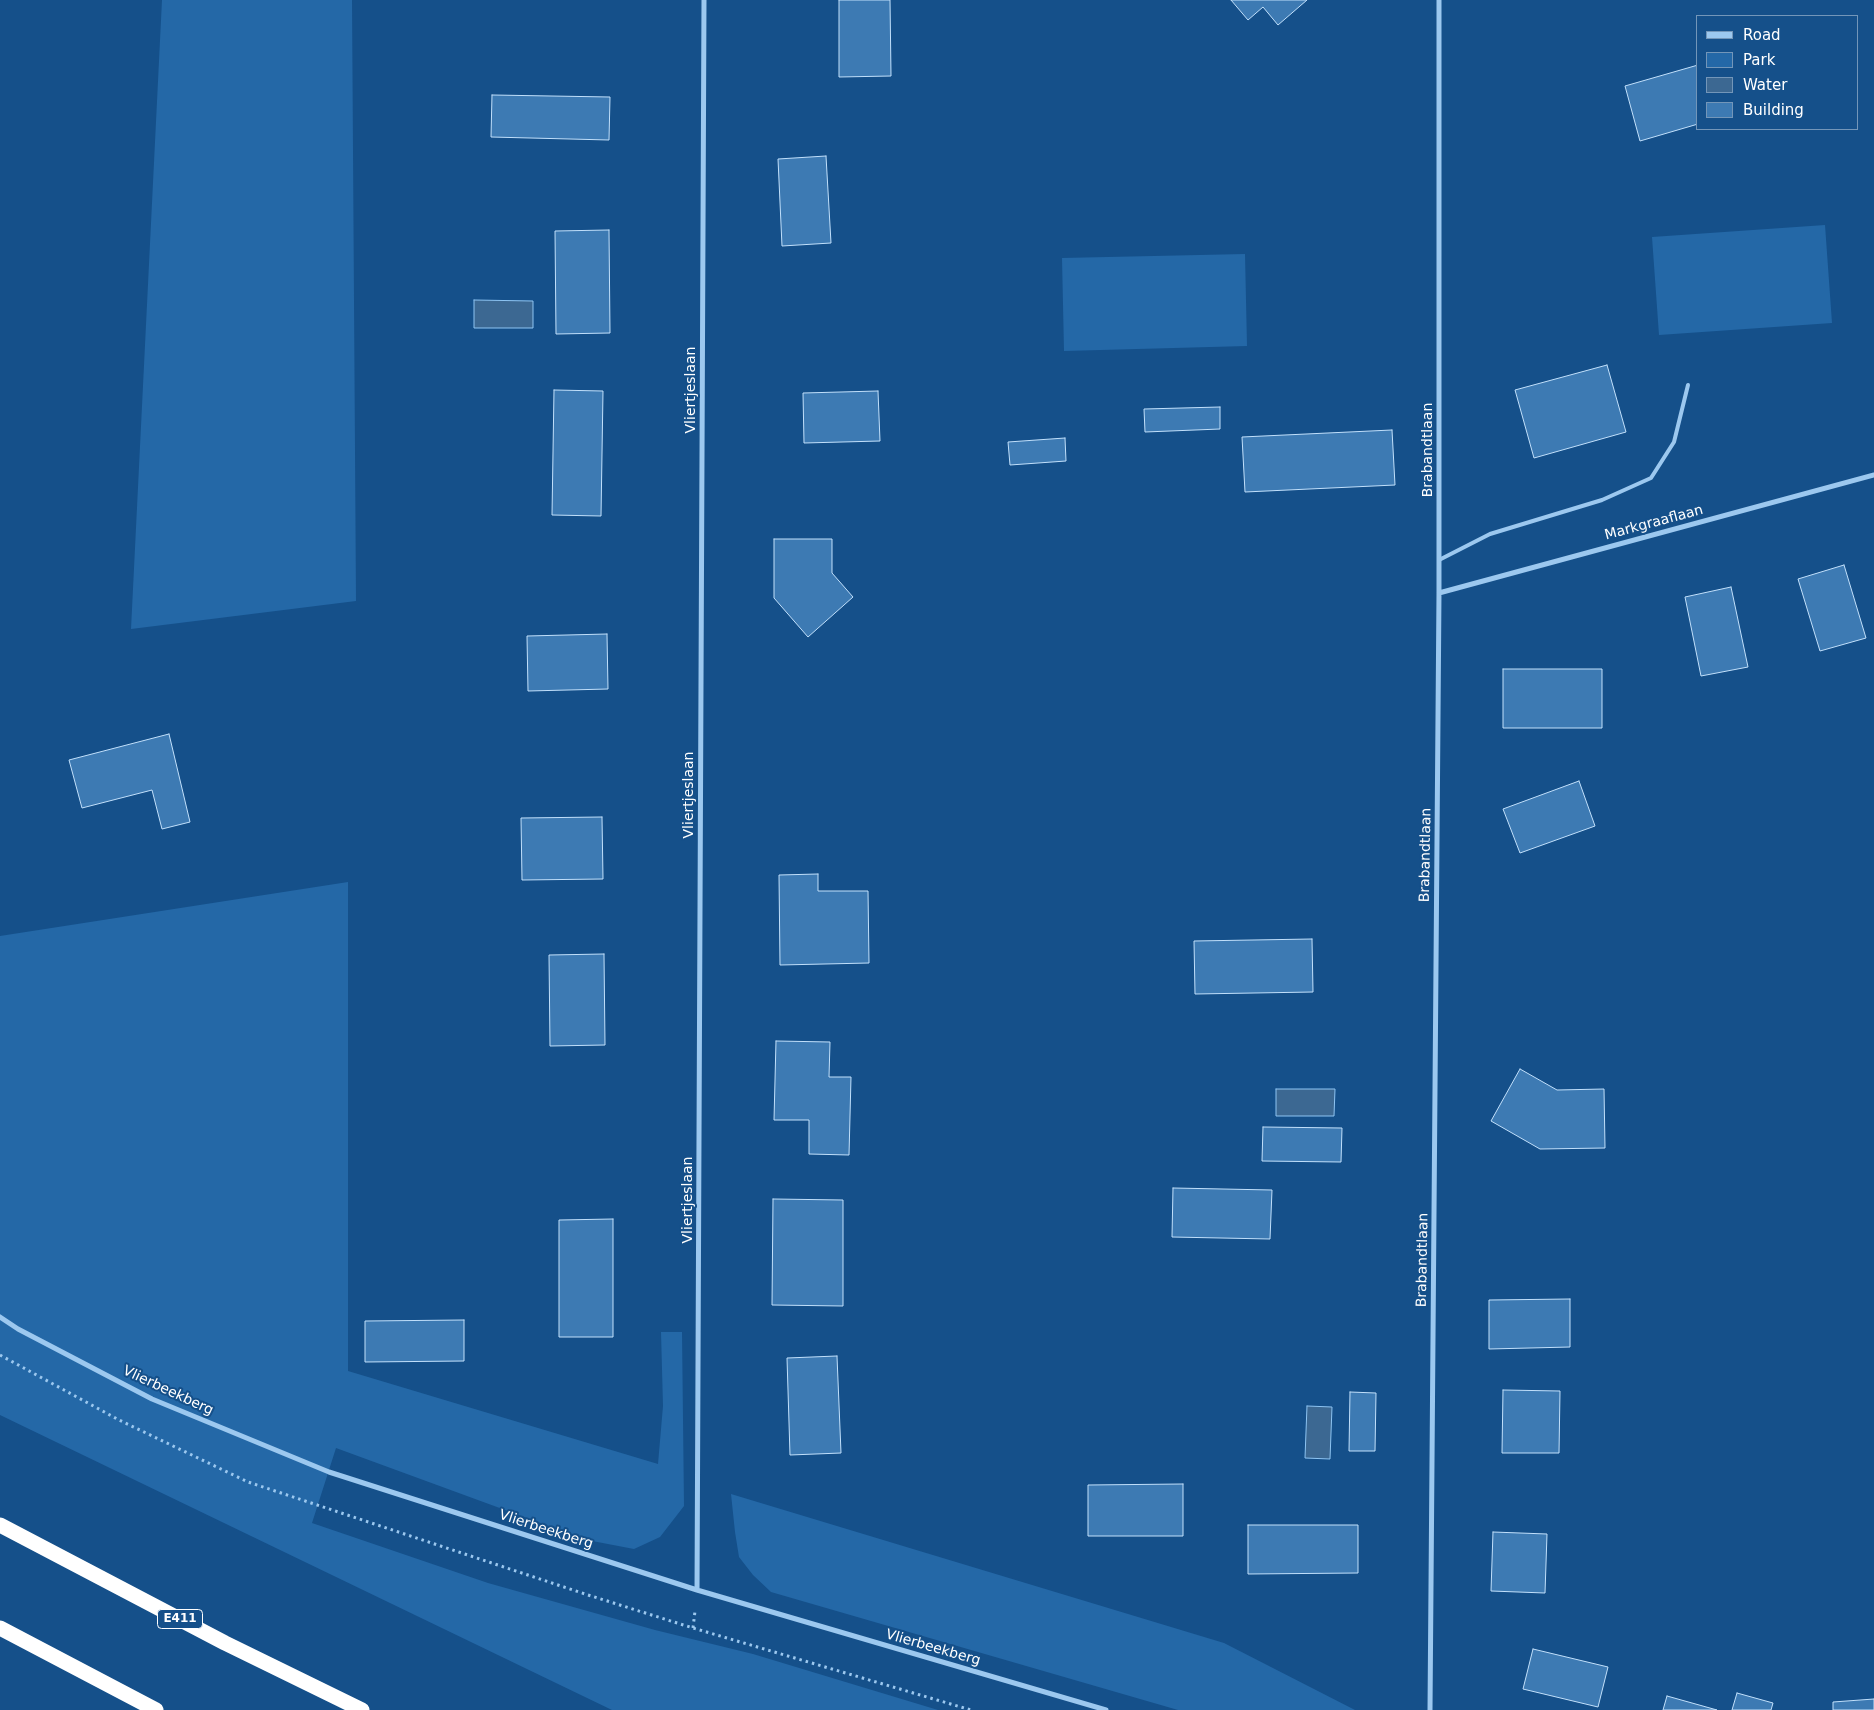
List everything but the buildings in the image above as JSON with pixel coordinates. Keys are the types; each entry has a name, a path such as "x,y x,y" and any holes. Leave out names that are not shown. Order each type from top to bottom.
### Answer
{"highway":[{"name":"E411","path":"0,1525 225,1642 362,1710"},
{"path":"0,1628 156,1710"}],"street":[{"name":"Vliertjeslaan","path":"697,1590 704,0"},
{"name":"Brabandtlaan","path":"1430,1710 1439,593 1440,0"},
{"name":"Markgraaflaan","path":"1439,593 1874,475"},
{"name":"Vlierbeekberg","path":"0,1317 18,1329 152,1398 329,1472 697,1590 1106,1710"}],"lane":[{"path":"1439,560 1490,534 1602,500 1652,478 1674,442 1688,385"}],"path":[{"path":"0,1356 119,1420 257,1485 594,1597 971,1710"}],"green space":[{"path":"162,0 352,0 356,601 131,629"},
{"path":"1825,225 1832,323 1659,335 1652,237"},
{"path":"1245,254 1247,346 1064,351 1062,258"},
{"path":"348,882 348,1371 658,1464 663,1406 661,1332 682,1332 684,1506 660,1537 634,1549 587,1540 336,1448 312,1523 488,1583 655,1630 753,1654 938,1710 612,1710 0,1415 0,936"},
{"path":"731,1494 1224,1643 1355,1710 1178,1710 771,1592 753,1575 739,1557"}],"water":[{"path":"474,300 533,301 533,328 474,328"},
{"path":"1276,1089 1335,1089 1334,1116 1276,1116"},
{"path":"1307,1406 1332,1407 1330,1459 1305,1458"}]}
